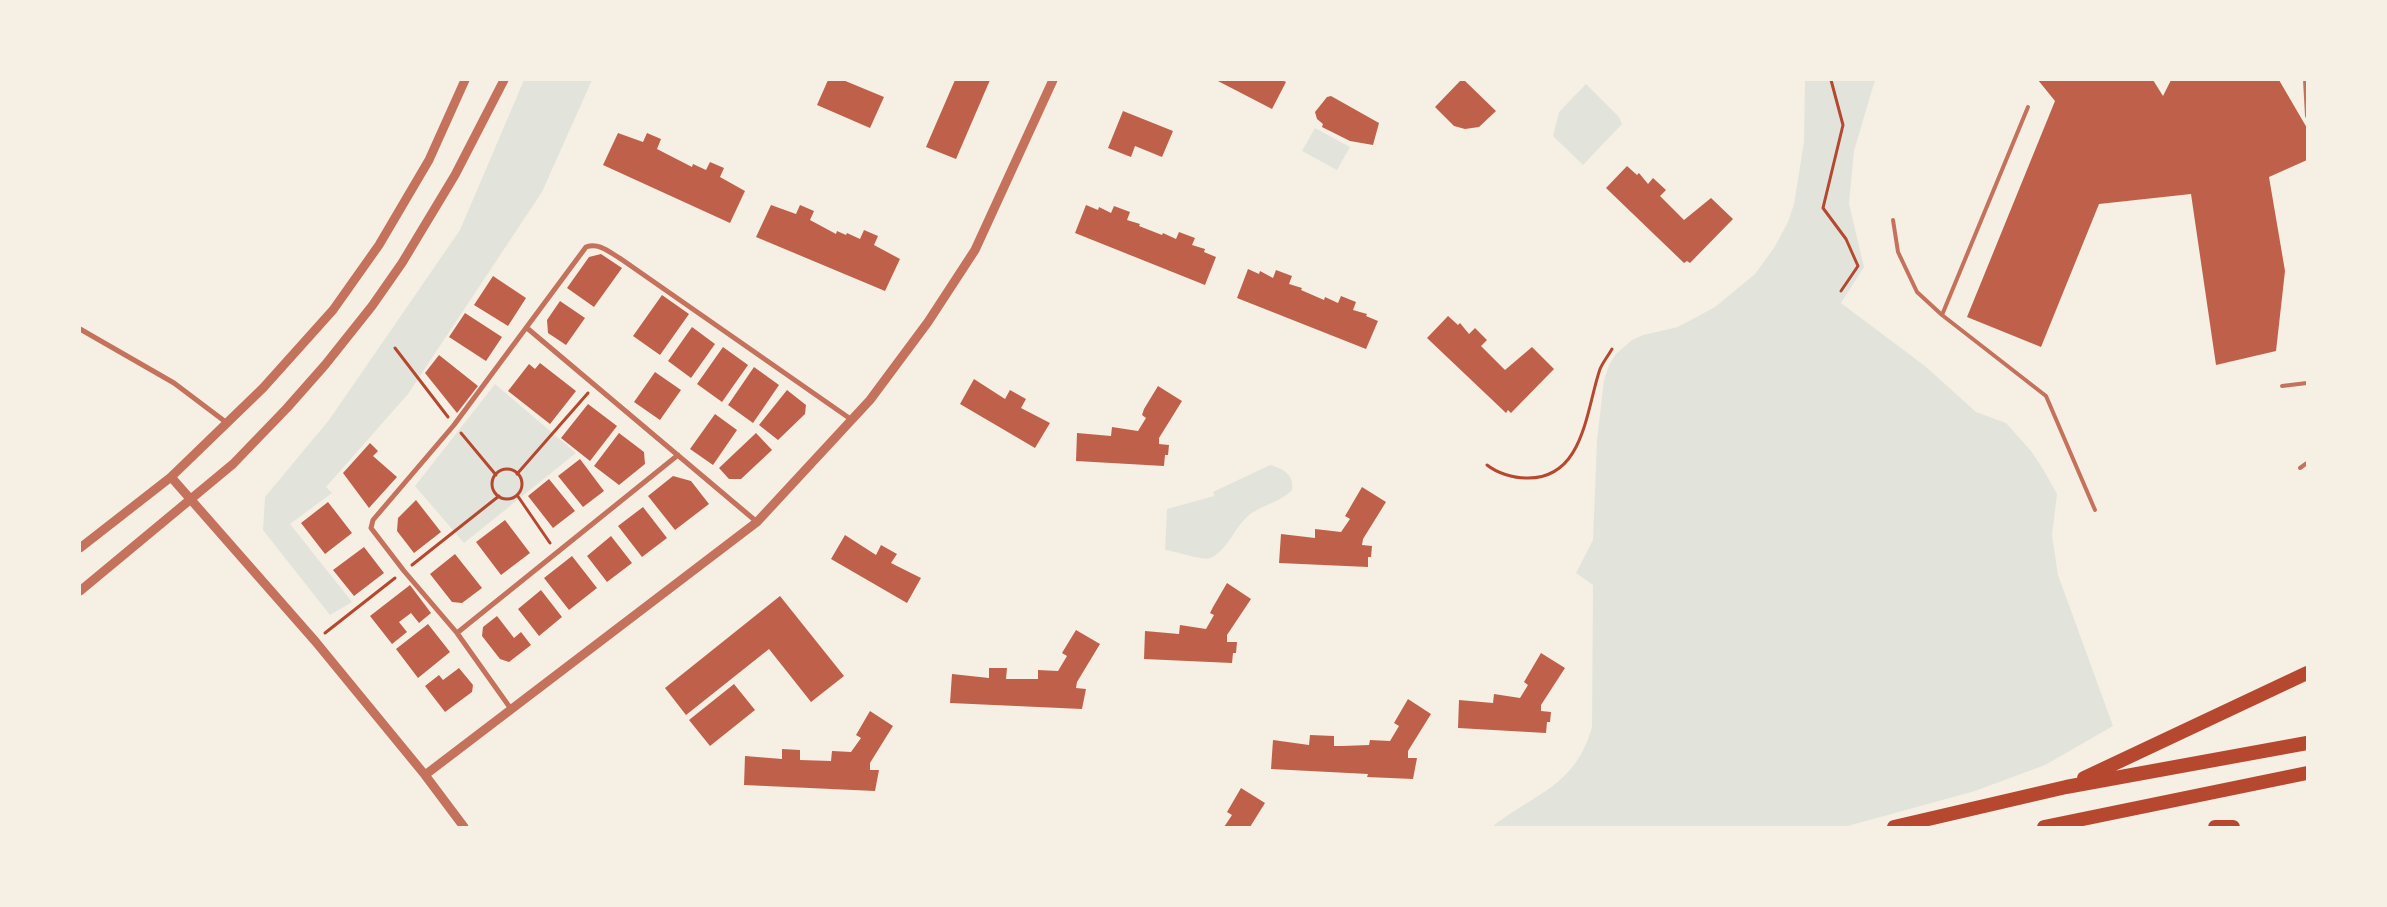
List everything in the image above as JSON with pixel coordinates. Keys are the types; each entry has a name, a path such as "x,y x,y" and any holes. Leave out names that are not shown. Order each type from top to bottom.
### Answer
{"highway":[{"path":"2066,787 2307,673"},
{"path":"1894,827 2066,787 2307,743"},
{"path":"2044,827 2307,773"},
{"path":"2216,827 2233,827"}],"street":[{"path":"80,548 171,477 298,350 332,310 379,245 428,160 465,80"},
{"path":"80,591 233,464 287,408 372,306 402,263 455,175 504,80"},
{"path":"424,775 756,522 852,420 870,400 928,322 975,250 1053,80"},
{"path":"511,709 457,633 404,571 371,528 373,520 454,425 586,248 593,245 600,246 852,420"},
{"path":"527,328 756,522"},
{"path":"80,329 174,383 227,422"},
{"path":"457,633 678,455"},
{"path":"171,477 315,641 464,827"}],"lane":[{"path":"2305,80 2307,116"},
{"path":"1942,314 2028,107"},
{"path":"1893,220 1898,252 1917,292 2046,396 2095,510"},
{"path":"2282,386 2307,383"},
{"path":"2300,468 2307,463"}],"path":[{"path":"1837,80 1832,82 1844,125 1823,208 1846,239 1858,266 1841,292"},
{"path":"395,348 454,425 496,475"},
{"path":"1487,465 1495,472 1522,478 1539,479 1558,471 1575,451 1592,402 1601,368 1612,349"},
{"path":"518,474 594,385"},
{"path":"509,470 518,474 522,487 517,495 508,499 499,496 493,484 496,475 509,470"},
{"path":"517,495 556,552"},
{"path":"315,641 499,496"}],"shaded area":[{"path":"524,80 592,80 542,192 408,394 326,487 332,493 290,524 352,602 330,615 263,530 265,497 329,420 460,230"},
{"path":"1805,80 1875,80 1854,151 1849,204 1864,267 1841,303 1925,366 1976,412 2006,423 2031,451 2043,469 2057,494 2052,535 2058,575 2113,726 2045,765 1975,791 1844,827 1492,827 1564,776 1585,747 1592,727 1593,585 1576,573 1593,540 1597,440 1604,380 1609,365 1616,354 1632,340 1643,335 1678,327 1715,307 1755,274 1774,248 1788,222 1794,204 1804,142"},
{"path":"1586,84 1619,117 1622,124 1583,165 1553,136 1559,112"},
{"path":"1315,128 1350,147 1337,170 1302,151"},
{"path":"495,384 576,453 464,543 415,486"},
{"path":"1270,465 1283,470 1290,476 1292,490 1282,498 1257,510 1246,518 1221,551 1206,559 1165,550 1167,509 1214,496 1213,492"}],"building":[{"path":"828,80 843,80 884,97 870,128 817,105"},
{"path":"955,80 990,80 956,159 926,147"},
{"path":"1216,80 1282,80 1286,82 1272,109"},
{"path":"1461,80 1464,80 1496,111 1479,127 1465,129 1454,126 1435,107"},
{"path":"2038,80 2153,80 2163,96 2171,80 2279,80 2307,128 2307,160 2269,177 2285,271 2276,351 2216,365 2191,194 2099,204 2041,347 1967,317 2055,101"},
{"path":"1331,96 1379,123 1373,145 1350,141 1322,127 1323,124 1317,119 1315,112 1327,97"},
{"path":"1123,111 1173,131 1162,157 1135,146 1131,157 1108,148"},
{"path":"618,133 643,142 647,133 661,139 657,149 692,167 693,164 706,170 710,162 724,168 720,177 745,191 730,223 603,165"},
{"path":"1627,166 1637,175 1639,173 1648,184 1653,178 1666,190 1660,196 1684,220 1711,198 1733,219 1690,263 1687,261 1684,263 1606,188"},
{"path":"771,205 796,214 800,205 814,211 810,220 836,234 837,231 846,235 847,233 860,239 864,230 878,236 874,245 900,259 885,291 756,237"},
{"path":"1086,205 1098,210 1099,207 1111,213 1114,206 1130,212 1127,220 1140,224 1139,226 1176,239 1179,232 1195,238 1192,245 1205,249 1204,252 1216,257 1205,285 1075,233"},
{"path":"601,254 622,268 594,307 567,288 589,257"},
{"path":"1248,269 1259,274 1260,271 1273,278 1276,270 1292,276 1289,284 1302,288 1301,290 1324,300 1325,297 1338,303 1341,296 1356,302 1353,310 1367,314 1366,316 1378,321 1366,349 1237,298"},
{"path":"493,276 526,298 508,326 474,305"},
{"path":"662,295 689,314 660,355 633,336"},
{"path":"560,301 585,318 566,345 548,333 547,320"},
{"path":"465,313 502,337 486,361 449,337"},
{"path":"1448,316 1458,325 1460,323 1469,334 1475,328 1487,340 1481,346 1505,370 1532,347 1554,369 1511,413 1508,410 1506,413 1427,338"},
{"path":"692,327 715,344 691,378 668,361"},
{"path":"723,347 748,365 722,402 697,384"},
{"path":"439,355 478,386 457,413 425,373"},
{"path":"540,363 576,391 550,424 508,391 529,364 535,369"},
{"path":"754,367 779,385 753,423 728,405"},
{"path":"655,372 681,390 660,420 634,402"},
{"path":"974,379 1005,399 1010,390 1026,399 1021,408 1050,423 1035,448 960,404"},
{"path":"1158,386 1182,401 1159,438 1159,444 1169,445 1168,455 1165,455 1164,466 1076,461 1077,433 1111,436 1112,427 1138,431 1146,418 1142,415 1144,409"},
{"path":"787,390 806,405 805,414 778,440 759,425"},
{"path":"588,404 617,426 590,461 561,438"},
{"path":"715,414 737,430 713,465 690,449"},
{"path":"619,433 644,452 645,464 619,485 594,466"},
{"path":"756,433 772,450 741,479 729,479 719,468"},
{"path":"370,443 378,451 373,456 397,477 369,508 343,473"},
{"path":"580,459 604,491 583,507 558,476"},
{"path":"673,476 691,481 709,504 675,530 648,496"},
{"path":"549,479 575,511 553,528 528,496"},
{"path":"1362,487 1386,502 1363,539 1362,545 1372,546 1371,557 1368,557 1368,567 1279,563 1281,534 1315,538 1315,529 1341,532 1350,519 1345,516"},
{"path":"416,500 441,532 414,553 397,531 398,518"},
{"path":"328,502 352,533 325,554 301,523"},
{"path":"643,507 667,538 642,557 618,526"},
{"path":"505,520 530,553 501,575 476,542"},
{"path":"845,535 876,555 881,545 897,554 891,563 921,578 907,603 831,559"},
{"path":"611,536 632,563 607,582 587,556"},
{"path":"364,547 384,573 354,596 333,570"},
{"path":"455,554 482,588 462,603 452,602 430,574"},
{"path":"572,556 597,588 569,610 544,578"},
{"path":"1227,583 1251,599 1227,635 1227,642 1237,642 1236,653 1233,653 1232,663 1144,659 1145,631 1179,634 1180,625 1206,629 1214,615 1210,613"},
{"path":"410,585 431,613 419,623 411,613 399,622 407,632 392,644 370,616"},
{"path":"541,590 562,617 539,636 518,609"},
{"path":"780,596 844,676 811,702 769,649 686,715 665,688"},
{"path":"497,616 514,638 521,632 531,645 509,662 500,659 482,636 483,627"},
{"path":"428,624 450,652 418,678 396,649"},
{"path":"1076,630 1100,644 1077,682 1076,688 1086,689 1082,709 950,703 952,674 989,678 989,668 1007,668 1006,679 1038,679 1038,670 1058,671 1067,656 1062,653"},
{"path":"1541,653 1565,668 1541,705 1541,711 1551,712 1550,722 1547,722 1546,733 1458,728 1459,700 1493,703 1494,694 1520,698 1528,685 1524,682"},
{"path":"459,668 473,685 472,692 445,712 425,686 439,675 443,680"},
{"path":"734,684 755,710 710,746 689,720"},
{"path":"1408,699 1431,714 1408,751 1408,758 1417,758 1413,779 1367,777 1368,774 1271,769 1273,740 1309,745 1310,735 1334,736 1334,746 1369,745 1370,740 1390,741 1399,726 1394,723"},
{"path":"870,711 893,726 870,763 870,770 879,770 875,791 744,785 745,756 782,759 782,749 800,750 800,760 831,761 832,751 851,752 861,738 856,735"},
{"path":"1241,788 1265,803 1250,827 1224,827 1232,815 1227,812"}]}
